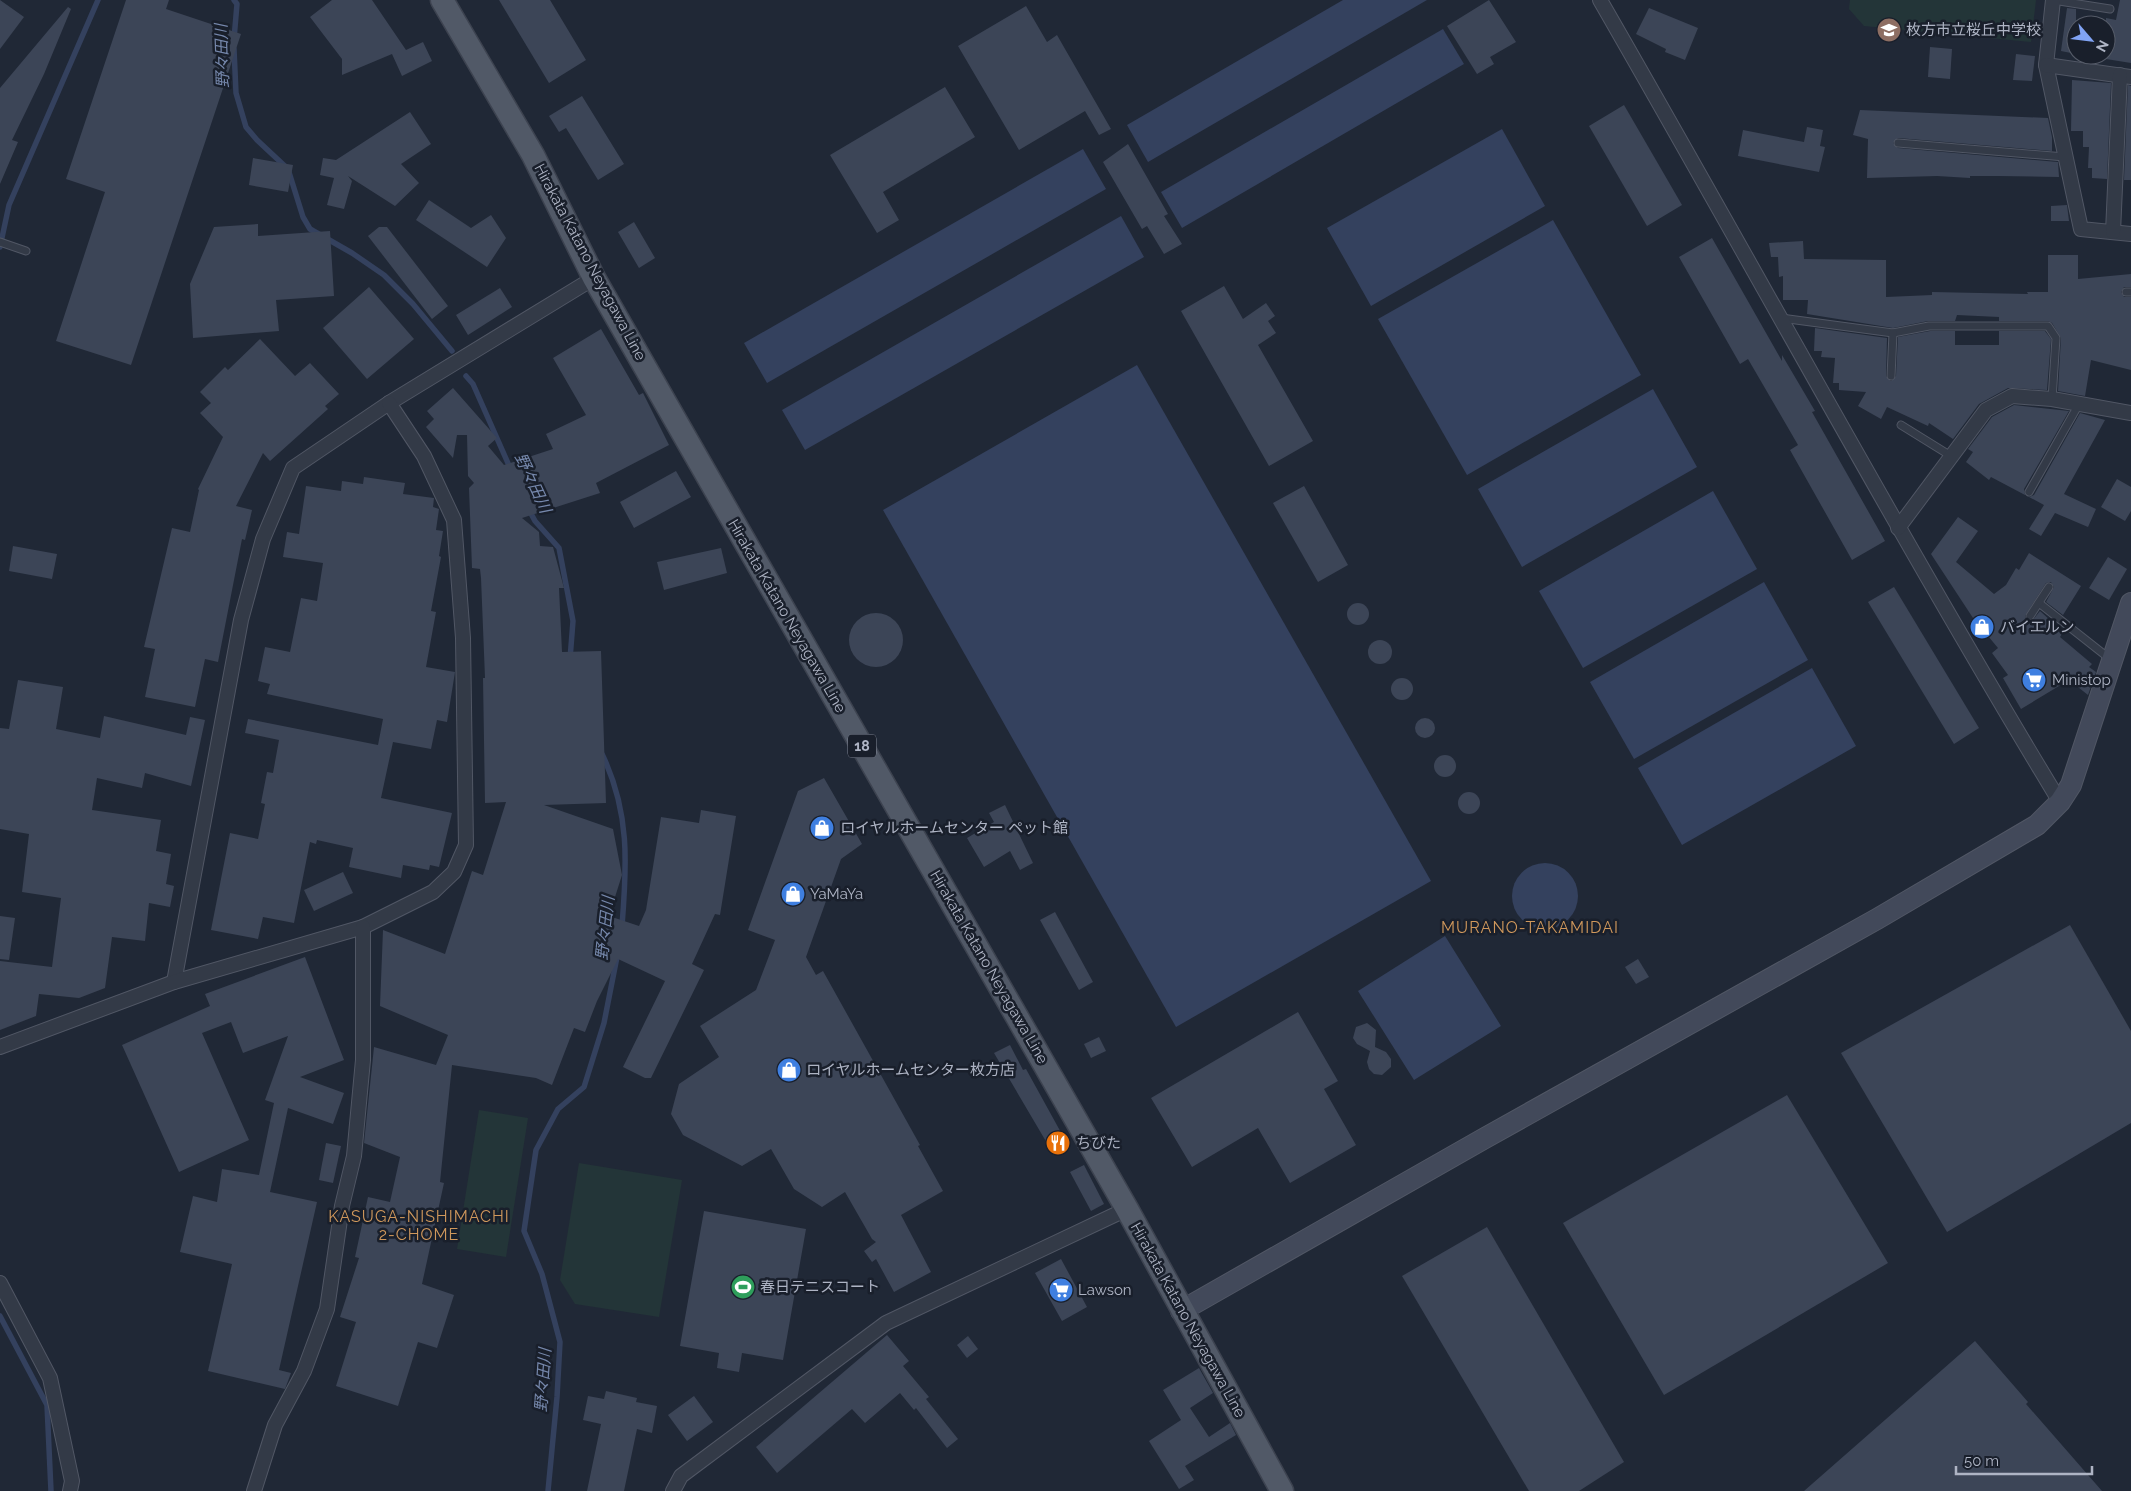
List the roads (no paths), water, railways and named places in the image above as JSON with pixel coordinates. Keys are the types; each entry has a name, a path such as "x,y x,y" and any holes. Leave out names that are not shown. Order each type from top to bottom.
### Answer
{"main road":[{"name":"Hirakata Katano Neyagawa Line","path":"442,0 533,154 594,278 1127,1209 1282,1491"}],"street":[{"path":"1600,0 1782,318 1898,528 2060,802"},
{"path":"2053,0 2046,64 2081,229 2131,234"},
{"path":"2046,64 2125,76 2113,232"},
{"path":"174,982 242,620 263,539 294,468 388,403 594,278"},
{"path":"1898,528 1986,410 2012,396 2052,399 2131,413"},
{"path":"0,1047 174,982 363,927 433,892 454,872 466,845 462,638 454,520 424,456 388,403"},
{"path":"1182,1311 1493,1133 1877,919 2037,825 2060,802 2072,785 2131,603"},
{"path":"254,1491 275,1425 304,1371 327,1309 342,1206 354,1156 363,1060 363,927"},
{"path":"673,1491 682,1476 886,1323 1127,1209"},
{"path":"0,1283 50,1378 72,1481 70,1491"}],"lane":[{"path":"2053,0 2110,9"},
{"path":"1898,143 2065,157"},
{"path":"0,242 26,251"},
{"path":"1782,318 1893,332 1929,326 2048,326 2056,338 2052,399"},
{"path":"1891,376 1893,332"},
{"path":"2029,492 2079,404"},
{"path":"1901,425 1951,456"},
{"path":"2030,616 2049,587"},
{"path":"2039,603 2112,661"}],"water":[{"path":"1343,0 1427,0 1148,162 1127,125"},
{"path":"1443,29 1464,64 1182,228 1161,192"},
{"path":"1502,129 1545,206 1371,306 1327,228"},
{"path":"1083,149 1106,189 767,383 744,343"},
{"path":"1121,216 1144,257 805,450 782,410"},
{"path":"1553,220 1641,375 1467,475 1378,319"},
{"path":"1137,365 1431,881 1176,1027 883,510"},
{"path":"1653,389 1697,467 1522,567 1478,489"},
{"path":"1713,491 1757,569 1583,668 1539,591"},
{"path":"1764,582 1808,660 1634,759 1590,682"},
{"path":"1812,668 1856,746 1682,845 1638,768"},
{"path":"1545,863 1557,866 1568,873 1575,884 1578,896 1575,908 1568,919 1557,926 1545,929 1533,926 1522,919 1515,908 1512,896 1515,884 1522,873 1533,866"},
{"path":"1445,936 1501,1026 1414,1080 1358,991"}],"waterway":[{"path":"0,247 9,205 98,0"},
{"name":"野々田川","path":"234,0 237,4 234,39"},
{"name":"野々田川","path":"234,49 236,93 246,127 288,169 303,217 310,229 352,253 384,275 413,304 452,351"},
{"name":"野々田川","path":"466,376 473,384 511,470"},
{"name":"野々田川","path":"528,508 535,521 559,548 573,621 570,659"},
{"name":"野々田川","path":"602,754 618,797 622,818 625,860 622,926"},
{"name":"野々田川","path":"548,1491 560,1342 542,1274 524,1231 536,1150 558,1109 584,1087 604,1023 617,957"},
{"path":"0,1316 47,1405 51,1491"}],"place":[{"name":"枚方市立桜丘中学校","path":"1889,30"},
{"name":"バイエルン","path":"1982,627"},
{"name":"Ministop","path":"2034,680"},
{"name":"ロイヤルホームセンター ペット館","path":"822,828"},
{"name":"YaMaYa","path":"793,894"},
{"name":"ロイヤルホームセンター枚方店","path":"789,1070"},
{"name":"ちびた","path":"1058,1143"},
{"name":"春日テニスコート","path":"743,1287"},
{"name":"Lawson","path":"1061,1290"}],"district":[{"name":"MURANO-TAKAMIDAI","path":"1530,927"},
{"name":"KASUGA-NISHIMACHI 2-CHOME","path":"419,1225"}]}
